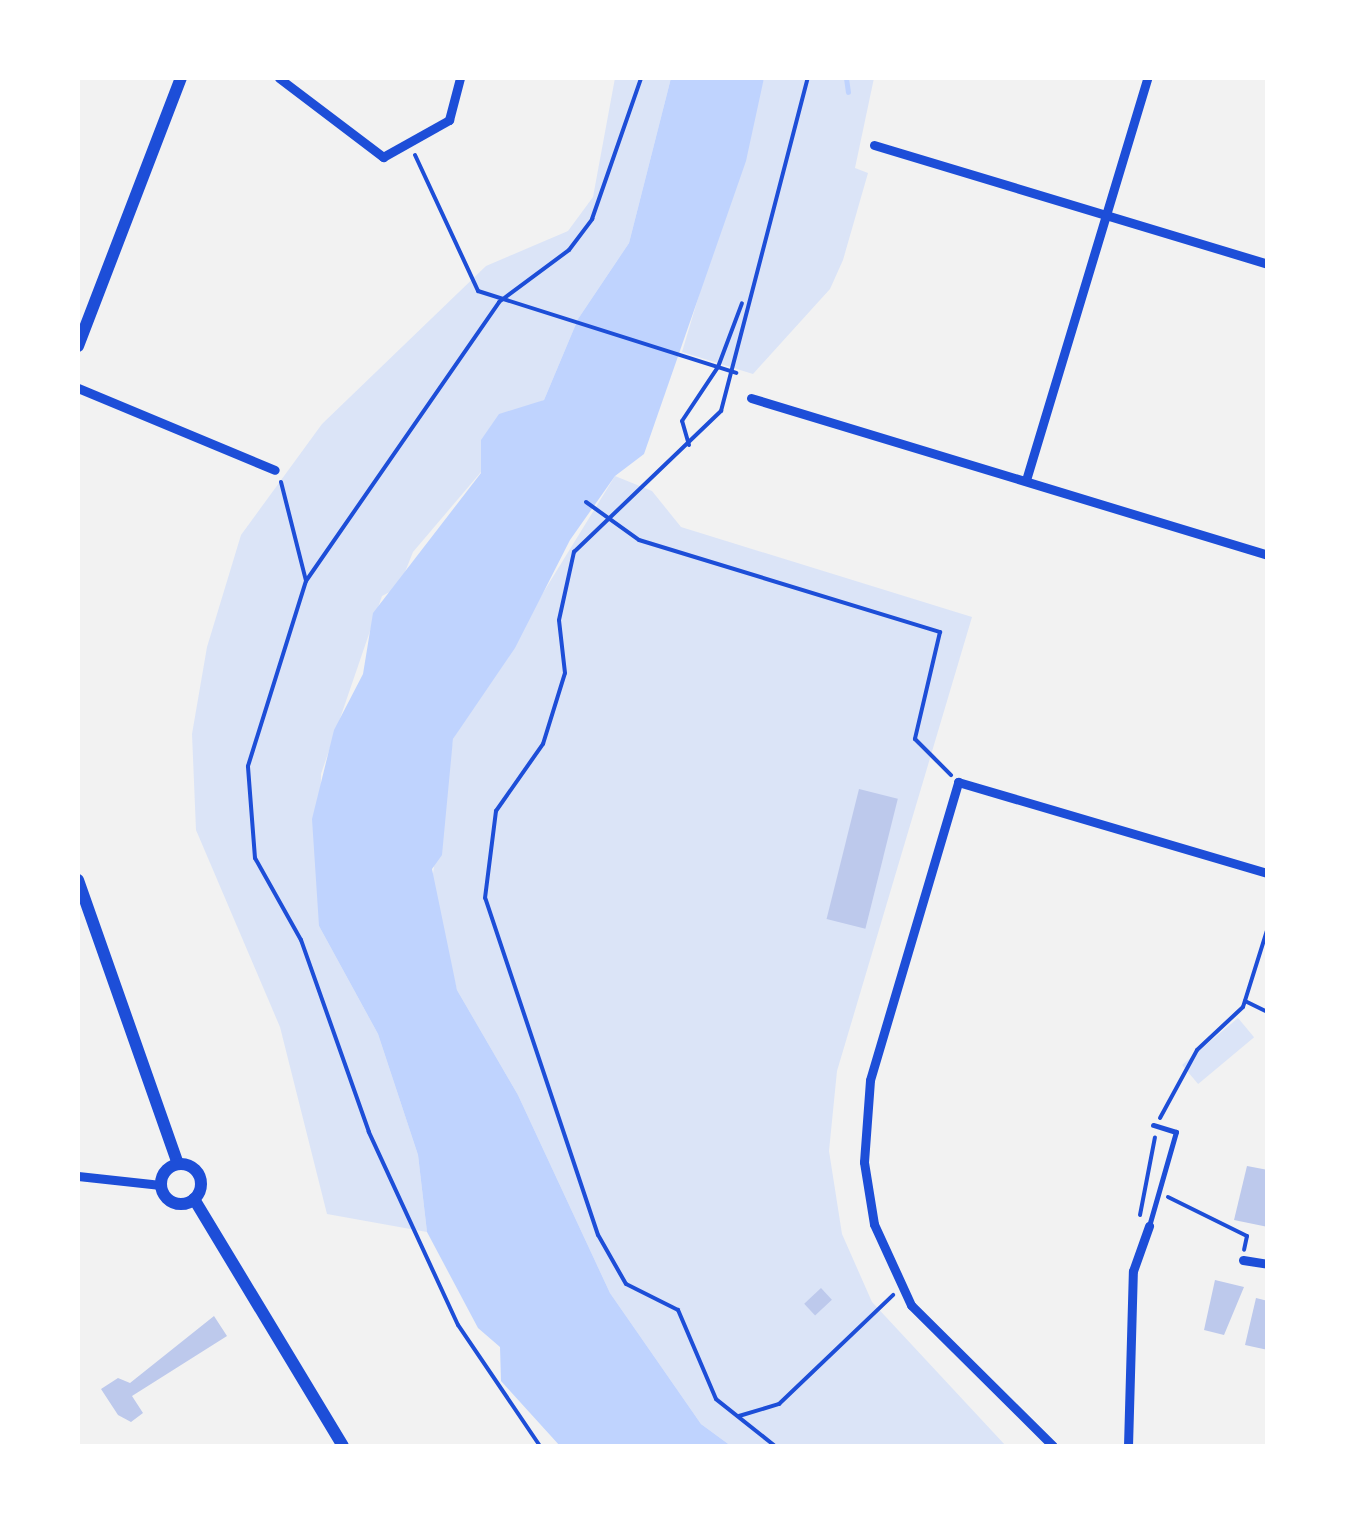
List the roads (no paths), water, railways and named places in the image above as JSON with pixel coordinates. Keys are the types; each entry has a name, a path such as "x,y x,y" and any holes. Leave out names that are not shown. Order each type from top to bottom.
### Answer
{"main road":[{"path":"78,346 181,78"},
{"path":"78,880 178,1164 200,1178 194,1199 343,1446"},
{"path":"178,1164 161,1185 171,1202 194,1199"}],"street":[{"path":"279,78 368,151 383,157 409,147 449,120 460,78"},
{"path":"1026,480 1147,78"},
{"path":"874,146 1268,264"},
{"path":"78,388 276,470"},
{"path":"751,398 1268,555"},
{"path":"1054,1446 922,1320 902,1287 872,1215 864,1115 958,782 1268,873"},
{"path":"78,1176 161,1185"},
{"path":"1128,1446 1132,1271 1149,1226"},
{"path":"1242,1260 1268,1264"}],"lane":[{"path":"1149,1226 1176,1132 1155,1126"}],"water":[{"path":"671,78 764,78 746,161 644,454 615,476 570,540 515,648 453,739 442,855 432,869 457,990 518,1095 610,1293 701,1424 731,1446 560,1446 501,1381 500,1347 478,1328 427,1232 418,1155 378,1034 319,926 312,819 334,730 363,674 373,613 481,473 481,440 499,414 544,400 578,319 629,243"}],"waterway":[{"path":"846,78 848,92"}]}
